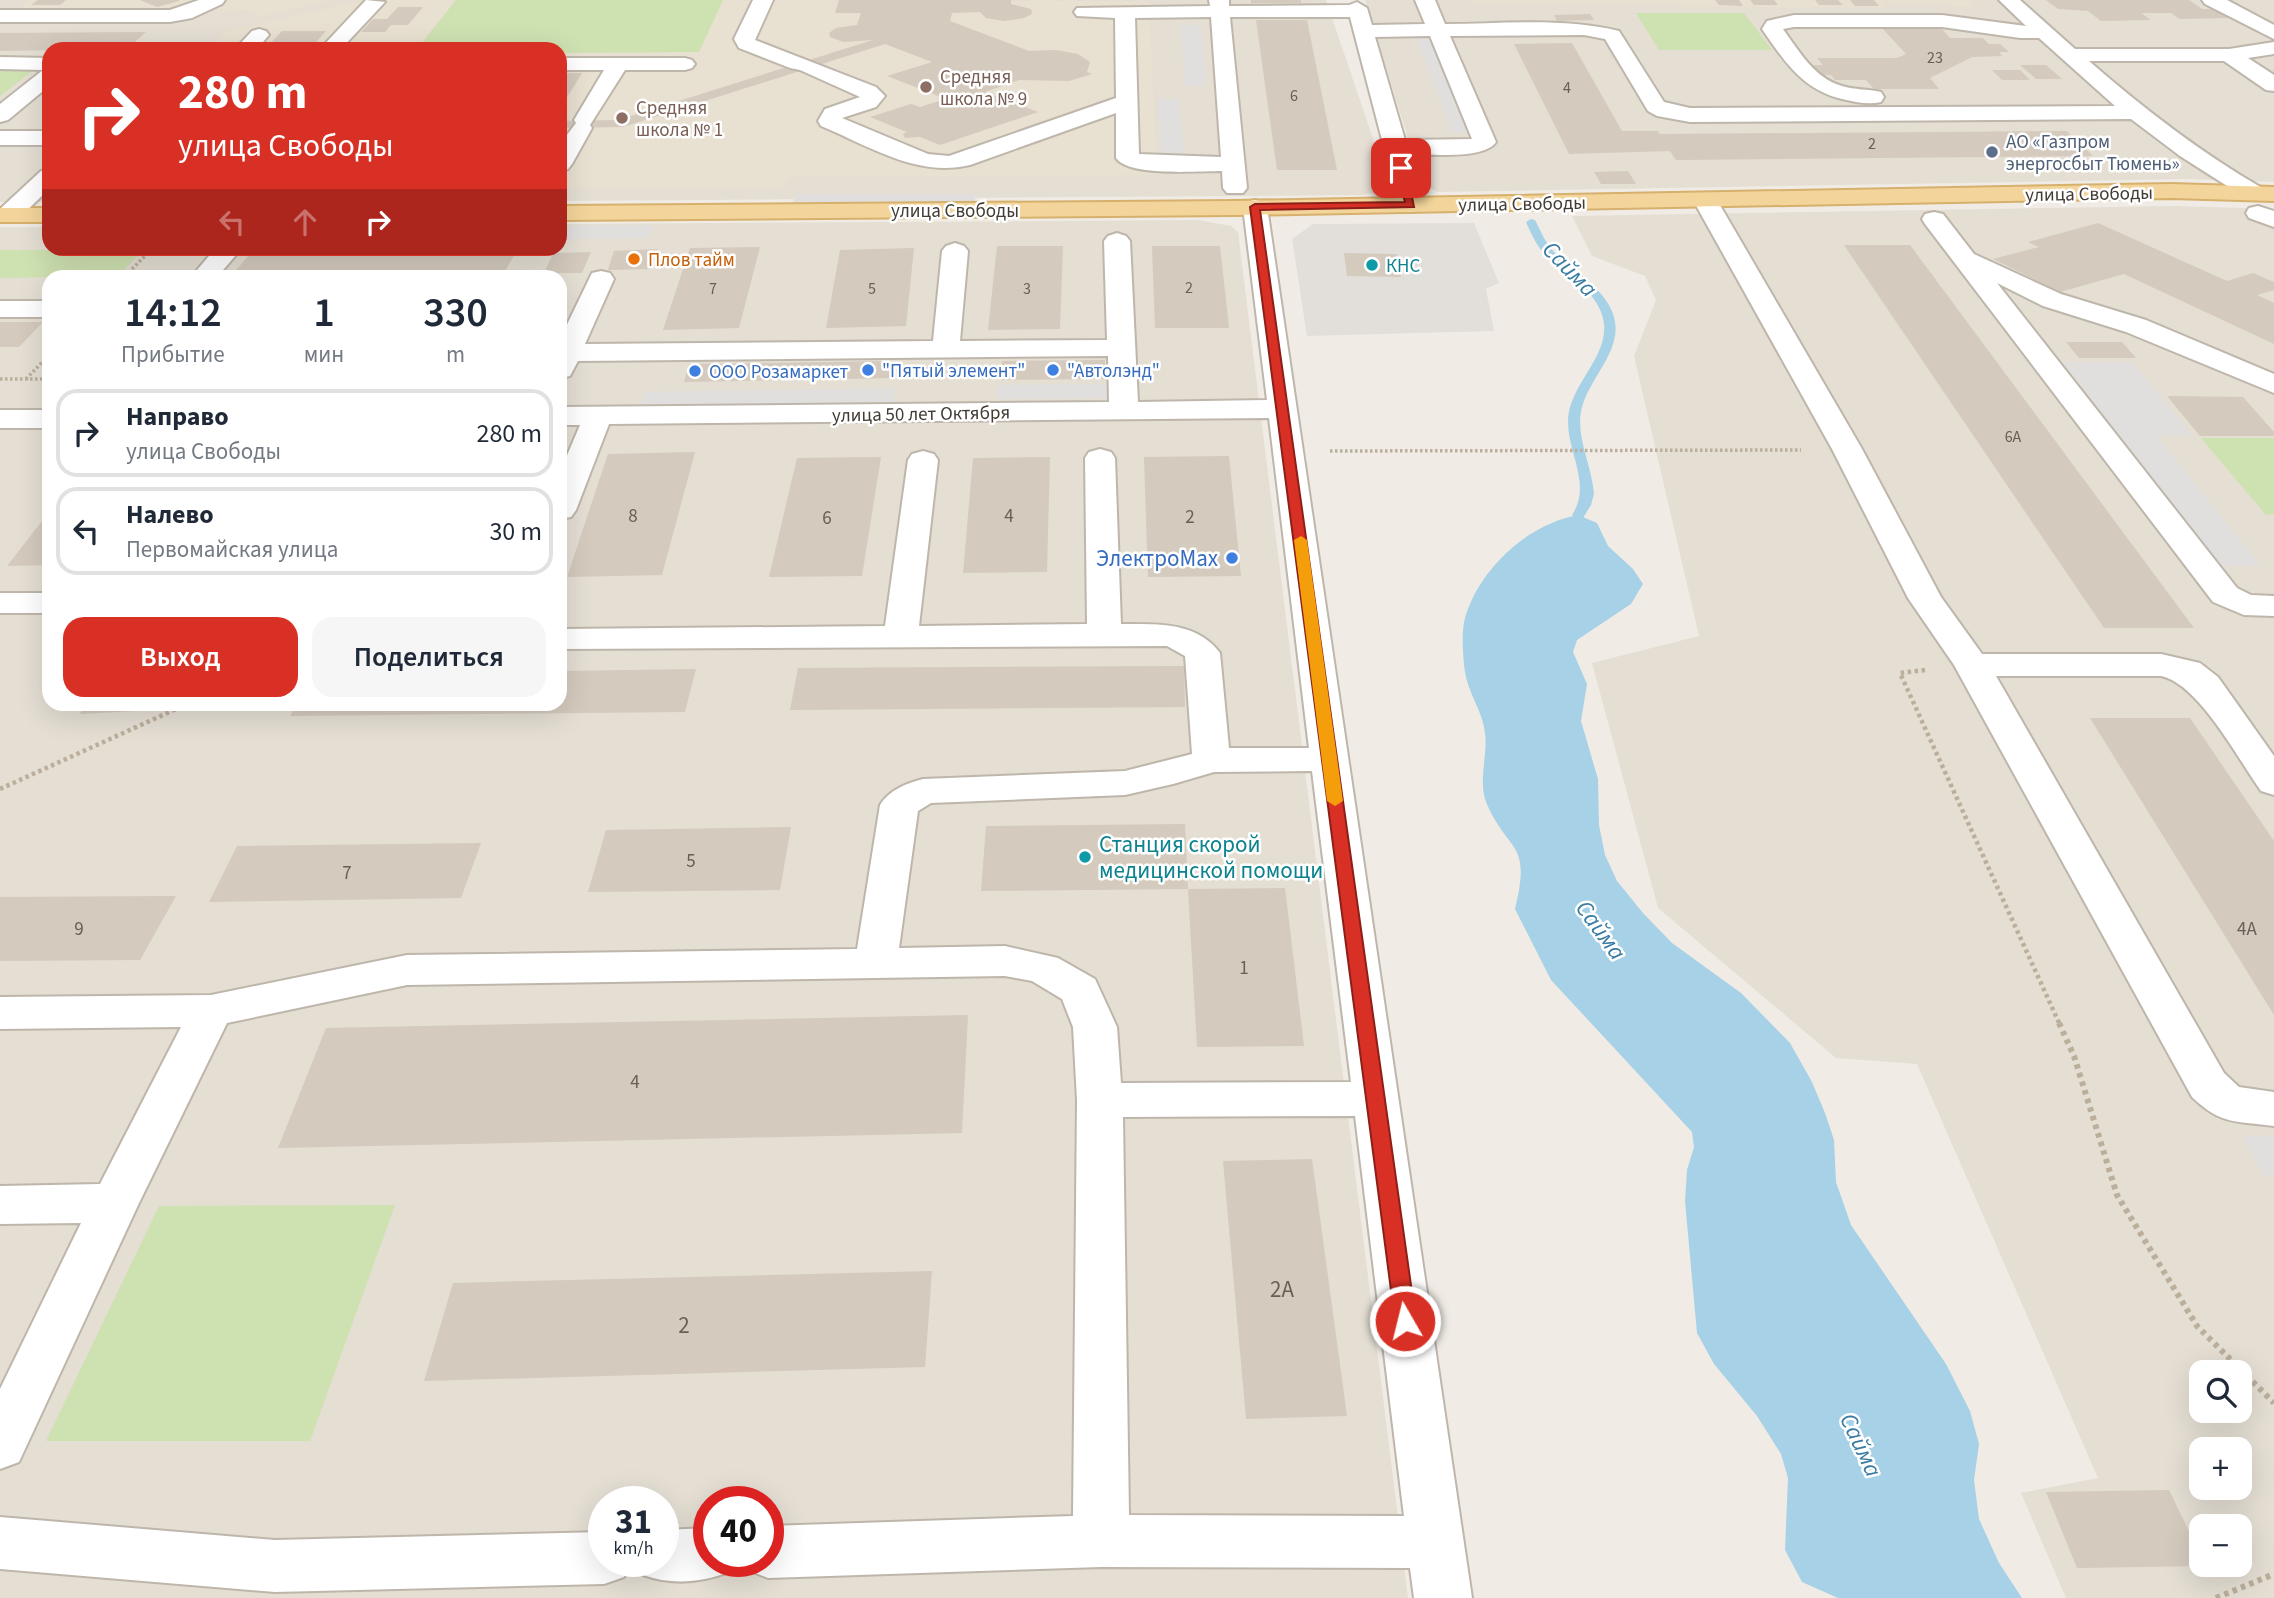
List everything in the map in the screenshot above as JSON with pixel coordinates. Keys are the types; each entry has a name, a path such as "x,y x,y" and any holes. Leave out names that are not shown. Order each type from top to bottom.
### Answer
{"main road":[{"name":"улица Свободы","path":"567,213 1411,205 2171,191 2265,205"},
{"path":"4,215 42,215"}],"street":[{"path":"0,9 12,0"},
{"path":"0,16 170,16 184,14 215,0"},
{"path":"763,0 744,39 746,44 874,96 868,102 833,114 829,121 923,161 936,163 962,160 1075,120 1125,111"},
{"path":"1395,147 1472,147 1485,142 1426,0"},
{"path":"2009,0 2134,112 2206,166 2265,205"},
{"path":"2212,0 2274,33"},
{"path":"337,42 375,2"},
{"path":"1078,10 1125,19 1220,6 1358,14 1439,30 1584,29 1604,32 1612,35 1656,106 1665,111 1690,115 2134,112"},
{"path":"1220,6 1233,164 1245,207 1289,451 1443,1598"},
{"path":"1358,14 1411,205"},
{"path":"1125,19 1128,158 1143,163 1233,164"},
{"path":"1969,92 1947,96 1871,97 1828,90 1814,83 1772,29 1774,25 1782,22 1942,21 2045,32"},
{"path":"2070,55 2229,55 2274,48"},
{"path":"2229,55 2274,85"},
{"path":"0,63 42,64"},
{"path":"567,64 685,64"},
{"path":"567,152 618,64"},
{"path":"0,115 42,81"},
{"path":"2083,89 2109,89"},
{"path":"0,138 42,138"},
{"path":"4,215 42,182"},
{"path":"1705,200 1847,449 1925,598 1972,665 2208,1085 2227,1103 2274,1110"},
{"path":"1934,219 2225,595 2234,601 2264,606"},
{"path":"1117,241 1124,411"},
{"path":"946,349 955,251"},
{"path":"210,270 222,256"},
{"path":"1962,256 2052,300 2136,326 2274,384"},
{"path":"567,354 601,279"},
{"path":"0,309 42,309"},
{"path":"567,361 946,349 1121,348"},
{"name":"улица 50 лет Октября","path":"567,416 1282,409"},
{"path":"567,493 598,416"},
{"path":"0,419 42,419"},
{"path":"1100,458 1104,634"},
{"path":"901,636 923,460"},
{"path":"0,603 42,603"},
{"path":"567,639 1104,634 1177,636 1193,644 1202,653 1211,760"},
{"path":"1972,665 2161,664 2187,671 2206,685 2274,783"},
{"path":"876,962 899,806 923,791 1125,783 1160,776 1211,760 1329,760"},
{"path":"0,1013 211,1011 349,980 407,971 1005,961 1043,968 1080,990 1095,1027 1100,1100 1101,1541"},
{"path":"1,1441 211,1011"},
{"path":"1100,1100 1376,1100"},
{"path":"0,1205 115,1203"},
{"path":"784,1551 1101,1541 1435,1542"},
{"path":"0,1543 275,1566 588,1558"}],"path":[{"path":"131,270 145,256"},
{"path":"25,379 42,362"},
{"path":"0,379 42,380"},
{"path":"1289,451 1847,449"},
{"path":"1972,665 1900,673 2074,1056 2118,1195 2197,1326 2274,1403"},
{"path":"0,789 172,711"},
{"path":"2216,1598 2274,1574"}],"shaded area":[{"path":"0,0 1326,0 1387,180 1378,192 1362,195 567,201 567,42 42,42 42,202 0,202"},
{"path":"29,0 332,0 258,17 247,10 19,8"},
{"name":"Средняя школа № 9","path":"364,0 1149,1 1157,175 795,177 787,180 785,187 567,187 567,42 215,42 227,31"},
{"path":"1365,0 2274,0 2274,182 2187,179 1437,192 1422,183"},
{"path":"1469,0 1967,0 1975,7 1883,3 1886,8 1675,7 1673,3 1471,5"},
{"path":"1181,25 1201,25 1206,86 1185,86"},
{"path":"1415,36 1434,36 1474,132 1452,132"},
{"path":"1158,99 1179,99 1184,157 1161,157"},
{"path":"796,194 976,194 975,202 793,202"},
{"path":"2175,206 2274,209 2274,1598 2066,1598 2021,1493 2098,1478 1917,1064 1836,1058 1658,908 1592,663 1699,636 1634,356 1656,300 1645,276 1592,256 1572,216"},
{"path":"1198,220 1231,226 1238,232 1408,1598 0,1598 0,227 42,227 42,256 567,256 567,224"},
{"path":"1474,223 1499,283 1486,289 1494,331 1307,336 1292,239 1313,224"},
{"path":"654,225 648,238 567,239 567,226"},
{"path":"2063,362 2132,362 2193,436 2157,436 2261,566 2220,566"},
{"path":"1108,384 1109,398 997,399 998,385"},
{"path":"895,388 893,402 640,406 645,392"},
{"path":"2242,1136 2274,1136 2274,1176 2264,1176"}],"green space":[{"path":"456,0 723,0 699,52 567,53 567,42 423,42"},
{"path":"1636,13 1744,13 1772,50 1659,50"},
{"path":"0,69 35,69 0,96"},
{"path":"0,250 42,250 42,256 137,256 124,270 42,270 42,277 0,278"},
{"path":"2201,438 2274,438 2274,514 2266,515"},
{"path":"395,1205 310,1441 46,1441 159,1206"}],"water":[{"path":"1578,515 1597,523 1608,546 1633,569 1643,584 1631,604 1577,640 1573,652 1587,684 1581,721 1598,779 1599,825 1605,855 1617,881 1643,913 1672,943 1741,993 1790,1043 1812,1082 1834,1140 1836,1182 1851,1225 1946,1364 1970,1411 1979,1444 1974,1480 1979,1519 1999,1563 2022,1598 1838,1598 1802,1582 1785,1550 1788,1478 1781,1454 1757,1416 1714,1364 1697,1333 1685,1201 1687,1170 1694,1147 1692,1132 1551,980 1515,909 1521,870 1515,849 1494,819 1484,794 1485,733 1465,672 1464,624 1472,600 1482,582 1508,552 1541,528"}],"building":[{"path":"38,0 66,0 60,5 31,5"},
{"path":"140,0 179,0 179,1 157,7"},
{"path":"839,0 1011,0 1011,4 1031,9 1032,14 1004,21 986,18 980,12 952,13 950,21 1029,51 1056,50 1078,54 1090,62 1087,72 1092,74 1069,81 1019,80 985,92 1038,112 940,145 920,137 905,138 903,134 907,132 870,117 911,104 920,107 946,99 887,76 932,62 885,44 623,127 567,128 567,121 618,120 873,40 843,42 830,37 829,33 836,28 857,25 861,13 835,13"},
{"path":"1251,0 1301,0 1301,3 1251,3"},
{"path":"1715,0 1739,0 1743,6 1719,5"},
{"path":"1750,0 1774,0 1778,5 1754,5"},
{"path":"1815,0 1838,0 1843,5 1819,5"},
{"path":"1850,0 1874,0 1879,6 1855,6"},
{"path":"2046,0 2189,0 2202,9 2215,9 2229,18 2180,19 2171,13 2141,13 2151,20 2101,21 2088,11 2058,9"},
{"path":"398,7 423,7 408,25 391,25 385,32 361,32 373,19 387,19"},
{"path":"1590,14 1594,20 1557,21 1554,15"},
{"path":"1256,20 1307,20 1337,170 1277,170"},
{"path":"1894,26 1941,28 1950,38 1983,38 1989,44 2000,44 2009,52 1999,52 2002,56 1972,57 1930,78 1939,89 1874,89 1866,80 1835,80 1831,75 1815,75 1807,65 1823,65 1817,58 1897,58 1906,54 1882,28 1897,29"},
{"path":"282,31 326,31 316,42 272,42"},
{"path":"146,32 135,42 42,42 42,50 0,51 0,33"},
{"path":"1572,43 1622,131 1658,131 1660,134 2067,131 2093,156 1676,160 1670,151 1569,154 1514,44"},
{"path":"2020,65 2046,65 2062,79 2036,79"},
{"path":"1992,70 2020,70 2030,80 2002,80"},
{"path":"567,73 582,73 567,98"},
{"path":"1628,171 1636,184 1601,184 1594,172"},
{"path":"2098,223 2227,281 2253,273 2274,282 2274,290 2257,295 2274,303 2274,344 2124,274 2060,292 1993,259 2039,247 2028,242"},
{"path":"1844,245 1910,245 2194,628 2104,628"},
{"path":"997,246 1063,246 1060,329 988,330"},
{"path":"1152,246 1220,246 1229,328 1155,328"},
{"path":"760,247 739,328 663,330 690,248"},
{"path":"914,248 906,326 826,328 840,250"},
{"path":"658,249 651,269 608,270 614,251"},
{"path":"591,252 582,273 545,270 552,256 567,256 567,253"},
{"name":"КНС","path":"1344,253 1397,254 1401,277 1347,276"},
{"path":"248,256 514,256 506,270 236,270"},
{"path":"0,322 42,322 19,347 0,347"},
{"path":"2066,342 2122,342 2136,358 2079,358"},
{"name":"\"Автолэнд\"","path":"1105,360 1105,379 1001,380 1002,361"},
{"path":"895,361 892,378 684,382 689,364"},
{"path":"2167,396 2243,397 2274,432 2274,436 2200,436"},
{"path":"695,452 662,575 567,577 608,454"},
{"path":"1229,456 1241,576 1148,577 1144,457"},
{"path":"881,457 862,576 769,577 797,458"},
{"path":"1050,457 1047,572 963,573 973,458"},
{"path":"42,521 42,565 7,566"},
{"path":"1184,666 1185,707 790,710 798,668"},
{"path":"696,669 685,712 290,716 293,711 567,711 567,671"},
{"path":"82,711 136,711 80,714"},
{"path":"2090,718 2190,718 2274,841 2274,1015"},
{"name":"Станция скорой медицинской помощи","path":"1185,824 1188,889 981,891 986,826"},
{"path":"791,827 780,890 588,892 606,830"},
{"path":"481,843 461,898 209,902 237,846"},
{"path":"1285,888 1304,1046 1197,1047 1188,889"},
{"path":"176,896 140,960 0,961 0,897"},
{"path":"968,1015 962,1133 278,1148 326,1028"},
{"path":"1312,1159 1347,1416 1246,1419 1223,1161"},
{"path":"932,1271 925,1367 424,1381 453,1283"},
{"path":"2169,1490 2189,1531 2189,1566 2077,1568 2046,1492"}],"waterway":[{"name":"Сайма","path":"1531,222 1541,243 1551,255 1600,300 1610,324 1605,352 1583,391 1574,418 1587,482 1585,505 1578,515"}],"slow traffic":[{"path":"1301,540 1335,801"}],"place":[{"name":"Средняя школа № 9","path":"926,87"},
{"name":"Средняя школа № 1","path":"622,118"},
{"name":"АО «Газпром энергосбыт Тюмень»","path":"1992,152"},
{"name":"Плов тайм","path":"634,259"},
{"name":"КНС","path":"1372,265"},
{"name":"\"Пятый элемент\"","path":"868,370"},
{"name":"\"Автолэнд\"","path":"1053,370"},
{"name":"ООО Розамаркет","path":"695,371"},
{"name":"ЭлектроMax","path":"1232,558"},
{"name":"Станция скорой медицинской помощи","path":"1085,857"}],"route":[{"path":"1401,168 1411,205 1255,207 1405,1321"}]}
